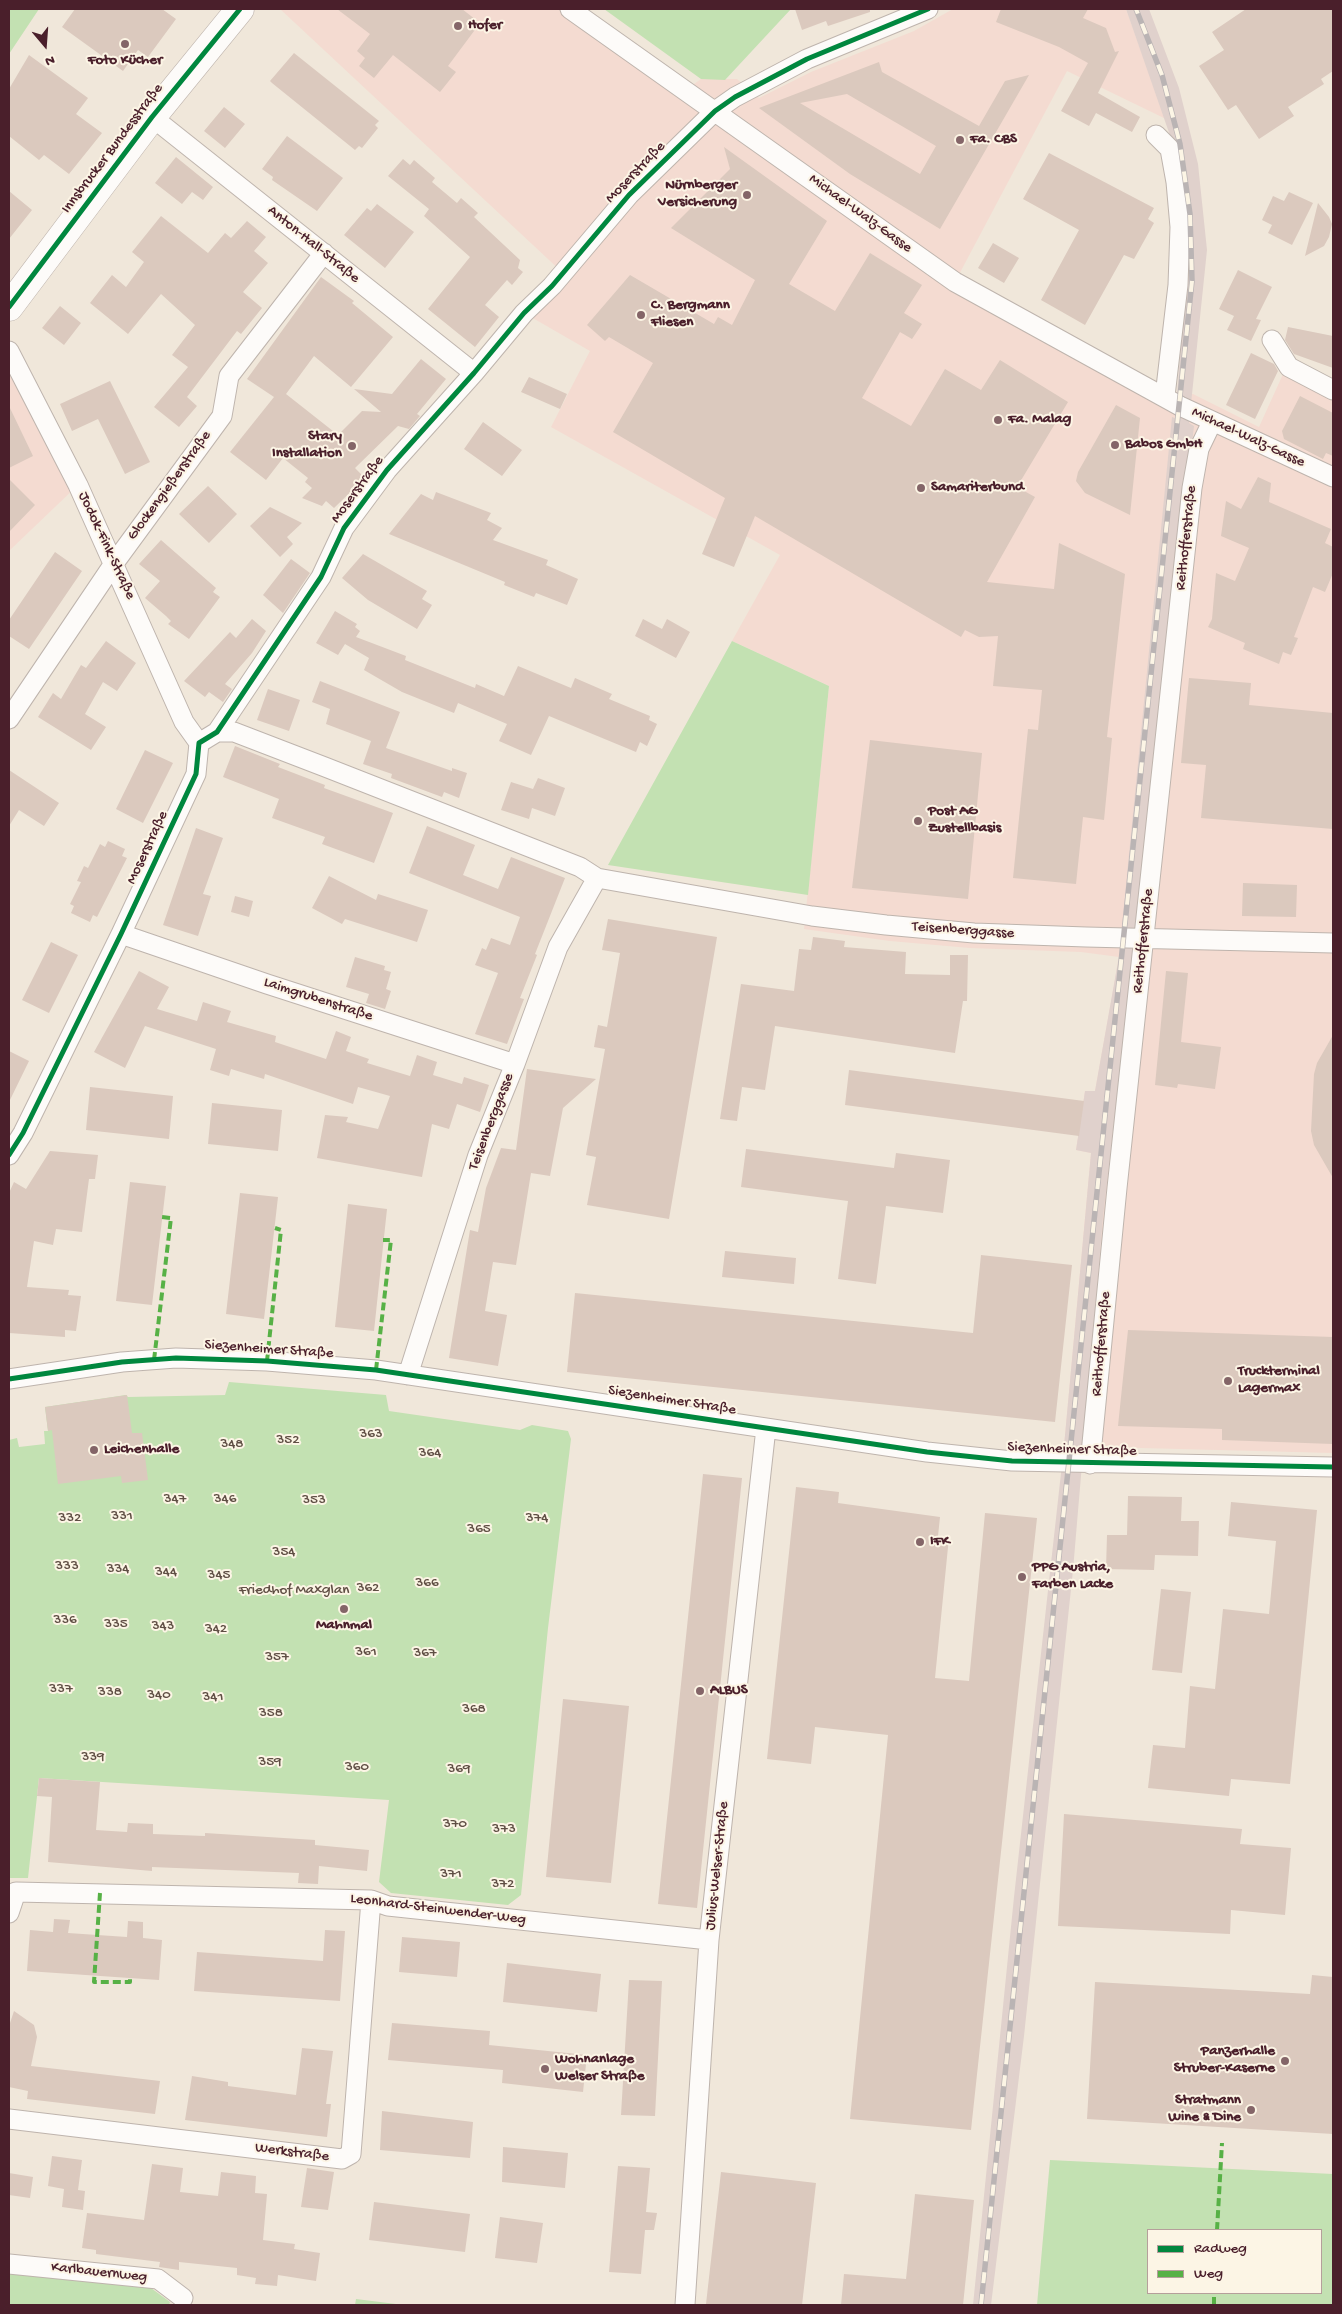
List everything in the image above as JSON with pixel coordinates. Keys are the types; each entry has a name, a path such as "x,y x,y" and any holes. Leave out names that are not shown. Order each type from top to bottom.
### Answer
{"main road":[{"name":"Innsbrucker Bundesstraße","path":"9,307 152,117 240,9"}],"street":[{"name":"Michael-Walz-Gasse","path":"570,9 955,282 1212,422 1333,478"},
{"name":"Moserstraße","path":"9,1155 23,1133 121,934 196,774 199,743 218,732 321,577 344,528 387,470 474,373 524,313 552,286 629,195 715,111 735,97 807,58 928,9"},
{"name":"Anton-Hall-Straße","path":"152,117 474,373"},
{"path":"1156,135 1170,149 1176,182 1180,227 1178,286 1165,396"},
{"name":"Glockengießerstraße","path":"9,719 115,562 222,416 229,376 324,253"},
{"path":"1272,340 1289,367 1333,390"},
{"name":"Jodok-Fink-Straße","path":"9,352 78,485 115,562 184,722 199,743"},
{"name":"Reithofferstraße","path":"1090,1464 1116,1188 1145,938 1192,488 1200,449 1212,422"},
{"name":"Teisenberggasse","path":"218,732 234,732 325,767 580,867 597,878 812,916 974,933 1333,943"},
{"name":"Teisenberggasse","path":"408,1375 478,1155 515,1064 558,947 597,878"},
{"name":"Laimgrubenstraße","path":"121,934 266,984 515,1064"},
{"name":"Siezenheimer Straße","path":"9,1380 122,1362 176,1358 287,1363 376,1370 579,1398 928,1452 1003,1460 1090,1464 1333,1467"},
{"name":"Julius-Welser-Straße","path":"685,2305 709,1940 766,1428"},
{"name":"Leonhard-Steinwender-Weg","path":"9,1913 16,1892 371,1900 388,1906 709,1940"},
{"name":"Werkstraße","path":"9,2119 342,2159 351,2154 371,1900"},
{"name":"Karlbauernweg","path":"9,2264 158,2279 182,2298"}],"shaded area":[{"path":"280,9 571,9 686,90 701,79 737,79 759,98 811,72 914,31 953,9 1126,9 1166,119 1067,71 955,282 1165,396 1193,394 1259,427 1289,361 1333,383 1333,1453 1064,1446 1091,1153 1076,1150 1085,1091 1095,1091 1119,957 1081,952 970,948 890,941 804,929 829,686 732,641 780,555 551,427 590,351 524,313 563,273"},
{"path":"1126,9 1149,9 1179,88 1198,164 1207,250 1189,423 1194,426 1103,1217 1073,1570 1024,2036 991,2305 973,2305 1014,1897 1064,1446 1091,1153 1076,1150 1085,1091 1095,1091 1119,956 1172,417 1175,418 1188,258 1174,147"},
{"path":"9,361 78,485 9,551"}],"green space":[{"path":"9,9 39,9 9,54"},
{"path":"604,9 791,9 725,80 701,79"},
{"path":"732,641 829,686 808,895 608,865"},
{"name":"Friedhof Maxglan","path":"229,1382 386,1395 389,1411 520,1430 532,1425 568,1431 571,1439 548,1628 521,1895 508,1905 391,1893 379,1882 389,1800 39,1778 28,1878 9,1878 9,1440 17,1438 19,1447 45,1444 44,1431 48,1431 45,1407 126,1395 128,1397 225,1395"},
{"path":"1050,2160 1333,2174 1333,2305 1037,2305"},
{"path":"9,2272 151,2288 170,2302 169,2305 9,2305"},
{"path":"356,2299 404,2305 355,2305"}],"building":[{"path":"75,9 162,9 176,19 148,57 138,50 123,71 62,27"},
{"path":"337,9 462,9 480,23 448,66 456,72 440,92 393,55 374,78 359,66 365,58 357,51 370,34"},
{"path":"795,9 870,9 870,12 828,26 826,21 802,30"},
{"path":"1001,9 1088,9 1083,18 1106,28 1115,52 1119,51 1098,93 1140,117 1132,132 1096,113 1089,126 1061,111 1088,63 1059,47 996,22"},
{"path":"1246,9 1333,9 1333,71 1321,79 1324,84 1288,107 1294,116 1259,139 1236,105 1228,110 1199,66 1224,50 1212,32"},
{"path":"294,53 379,121 375,125 378,128 362,148 359,146 355,150 270,81"},
{"path":"29,55 88,98 76,114 102,133 69,174 44,155 39,160 9,136 9,89"},
{"name":"Fa. CBS","path":"879,62 882,72 979,126 1005,81 1029,75 940,229 850,174 759,108","holes":["847,94 936,146 920,174 800,103"]},
{"path":"224,107 245,124 225,148 204,131"},
{"path":"287,136 343,178 317,211 272,180 273,177 262,169"},
{"path":"724,147 827,221 789,284 835,311 870,253 922,285 904,313 922,324 912,339 900,332 862,398 911,426 945,369 981,390 1000,360 1068,402 1017,487 1035,497 987,582 1054,589 1059,543 1125,574 1107,737 1112,738 1104,820 1083,817 1076,884 1013,878 1028,729 1038,730 1042,690 993,686 998,636 979,637 965,630 961,637 755,516 734,567 702,554 725,498 613,432 653,363 609,337 605,341 587,325 630,275 714,324 718,317 732,325 755,280 671,228 730,169"},
{"path":"1049,153 1154,208 1148,219 1154,223 1134,259 1124,255 1085,325 1041,300 1079,230 1023,199"},
{"path":"176,157 213,187 203,200 192,192 182,204 155,183"},
{"path":"403,159 410,165 414,160 435,178 432,182 457,203 461,198 478,213 474,217 520,260 518,268 523,272 512,285 507,280 485,305 499,317 475,347 428,309 470,257 424,216 429,209 388,176"},
{"path":"9,191 32,210 9,239"},
{"path":"1289,192 1313,203 1292,245 1268,233 1272,225 1262,220 1273,196 1284,201"},
{"path":"1318,203 1332,224 1329,237 1324,246 1305,256"},
{"path":"377,204 414,232 385,268 344,235 367,208 371,211"},
{"path":"161,216 208,253 225,233 231,238 247,221 266,237 254,251 268,263 243,292 262,308 241,334 237,331 187,397 197,406 179,427 154,407 188,367 172,355 195,325 161,294 128,334 90,303 112,275 126,287 144,262 132,252"},
{"path":"993,243 1019,258 1004,283 978,268"},
{"path":"1238,270 1272,287 1256,319 1261,320 1251,341 1227,330 1234,316 1219,309"},
{"path":"321,277 354,301 352,303 393,337 351,387 314,356 286,394 338,435 362,411 381,412 354,389 392,394 421,359 446,379 417,414 420,416 409,429 398,426 355,468 365,478 334,508 326,501 322,506 302,498 312,488 305,482 308,478 283,458 266,480 230,452 274,397 247,379"},
{"path":"60,306 81,323 64,345 42,328"},
{"path":"1288,327 1333,336 1333,368 1294,354 1285,340"},
{"path":"1251,353 1274,364 1278,371 1255,419 1226,405"},
{"path":"529,377 567,394 560,409 521,392"},
{"path":"110,381 150,462 125,474 98,419 72,431 60,404"},
{"path":"1300,396 1333,413 1333,456 1326,453 1323,459 1284,439 1282,431"},
{"name":"Babos GmbH","path":"1116,405 1140,418 1130,515 1085,493 1076,481 1078,472"},
{"path":"9,406 33,456 9,468"},
{"path":"483,422 522,450 502,476 464,449"},
{"path":"1258,477 1271,483 1269,502 1331,529 1325,543 1333,547 1333,573 1325,592 1313,587 1294,637 1298,638 1291,655 1283,652 1279,664 1243,649 1245,643 1208,627 1212,619 1216,573 1235,581 1249,548 1221,536 1226,501 1241,509"},
{"path":"9,479 35,505 9,532"},
{"path":"208,486 237,514 209,543 179,514"},
{"path":"436,492 491,513 487,520 502,528 493,540 548,560 546,565 578,579 567,605 536,593 534,597 504,585 505,582 389,534 421,494 433,500"},
{"path":"270,507 302,523 287,537 293,544 280,557 250,526"},
{"path":"161,540 216,588 213,592 220,597 189,639 168,624 171,621 145,598 160,581 139,564"},
{"path":"55,552 82,571 29,649 9,636 9,620"},
{"path":"363,554 427,591 422,599 432,605 417,629 368,600 342,578"},
{"path":"291,559 310,573 283,613 263,595"},
{"path":"335,611 357,624 355,627 360,631 356,637 406,656 405,660 475,688 476,684 504,696 518,666 571,688 575,678 612,694 609,699 650,716 649,720 657,724 647,746 640,742 636,752 549,716 531,755 499,741 507,724 458,703 454,713 402,692 364,670 369,658 345,644 338,655 316,643"},
{"path":"252,619 266,631 252,653 225,684 232,689 223,702 209,692 205,697 184,681 230,632 236,638"},
{"path":"643,619 662,629 667,619 690,632 676,658 635,636"},
{"path":"106,641 136,663 117,691 103,682 85,714 106,727 91,750 38,717 53,693 61,699 81,665 86,668"},
{"path":"1189,678 1251,683 1249,705 1333,713 1333,829 1201,818 1206,765 1181,763"},
{"path":"320,681 400,712 386,748 452,771 452,768 467,773 459,798 444,792 442,797 391,778 392,774 363,764 371,741 326,724 330,709 312,702"},
{"path":"268,689 300,700 289,731 257,720"},
{"name":"Post AG Zustellbasis","path":"870,740 982,753 968,899 852,888"},
{"path":"235,746 280,764 278,767 325,785 324,788 393,813 374,863 322,844 325,837 272,818 279,799 223,777"},
{"path":"145,750 173,763 143,823 116,809"},
{"path":"9,770 59,803 44,826 19,810 9,826"},
{"path":"538,778 565,788 555,816 532,808 529,819 501,810 511,782 533,789"},
{"path":"427,826 475,845 463,875 498,889 511,857 565,878 535,954 537,955 520,998 524,999 507,1044 475,1034 498,973 475,965 482,948 486,950 491,938 510,945 520,917 409,873"},
{"path":"196,828 223,838 203,894 211,896 198,936 163,925"},
{"path":"108,841 125,849 122,856 127,858 97,917 93,915 90,922 71,913 74,906 70,904 81,882 77,881 84,866 88,868 100,844 105,847"},
{"path":"329,876 376,900 378,894 428,910 417,942 345,919 342,924 312,908"},
{"path":"1243,883 1297,885 1296,917 1242,916"},
{"path":"235,896 253,901 249,917 231,912"},
{"path":"608,919 717,937 669,1219 587,1205 596,1157 586,1155 605,1049 594,1047 598,1025 607,1027 620,953 602,950"},
{"path":"813,937 845,941 844,947 906,952 905,974 950,975 950,955 968,955 967,1001 963,1001 955,1053 775,1026 765,1090 742,1087 737,1121 720,1119 741,984 794,991 799,949 811,950"},
{"path":"51,942 78,955 49,1013 22,1000"},
{"path":"355,957 385,966 384,970 391,972 386,989 391,991 385,1009 366,1003 369,994 346,987"},
{"path":"139,971 169,987 157,1009 197,1021 203,1002 231,1011 227,1022 276,1036 275,1042 326,1059 336,1031 351,1037 346,1051 369,1059 367,1063 410,1076 417,1055 437,1062 433,1075 462,1084 464,1077 489,1085 480,1112 457,1104 449,1129 432,1124 422,1177 317,1158 325,1115 348,1117 346,1122 378,1129 390,1096 358,1087 353,1104 265,1074 264,1079 231,1069 229,1076 210,1070 216,1049 145,1026 125,1068 94,1052"},
{"path":"1166,971 1188,973 1181,1042 1221,1047 1215,1089 1178,1084 1177,1088 1155,1085"},
{"path":"1333,1035 1333,1178 1314,1145 1311,1131 1314,1074 1317,1063"},
{"path":"9,1051 29,1061 9,1102"},
{"path":"527,1069 596,1079 563,1108 550,1176 531,1173 516,1265 493,1262 485,1311 507,1315 498,1366 449,1358 470,1230 478,1232 486,1188 501,1148 516,1150"},
{"path":"849,1070 1084,1101 1079,1136 845,1105"},
{"path":"90,1087 173,1096 169,1139 86,1130"},
{"path":"212,1103 282,1110 278,1151 208,1144"},
{"path":"746,1149 894,1168 896,1153 950,1160 943,1213 886,1206 876,1284 838,1279 848,1201 741,1187"},
{"path":"50,1151 98,1155 95,1179 89,1179 82,1232 56,1229 53,1245 34,1241 27,1287 69,1290 68,1295 81,1296 76,1331 65,1330 65,1337 9,1333 9,1193 14,1182 26,1189"},
{"path":"130,1182 166,1186 152,1305 116,1301"},
{"path":"240,1193 278,1197 264,1319 226,1314"},
{"path":"348,1204 387,1209 374,1331 335,1327"},
{"path":"725,1251 796,1258 794,1284 722,1277"},
{"path":"981,1255 1072,1265 1055,1422 567,1372 575,1293 973,1333"},
{"name":"Truckterminal Lagermax","path":"1128,1330 1333,1337 1333,1444 1222,1440 1222,1429 1118,1426"},
{"name":"Leichenhalle","path":"127,1395 132,1433 142,1433 148,1480 122,1483 121,1476 58,1484 52,1430 48,1431 45,1407"},
{"name":"ALBUS","path":"703,1474 742,1478 697,1908 658,1904"},
{"path":"796,1487 839,1492 838,1503 940,1517 938,1536 949,1537 935,1678 969,1681 985,1513 1037,1518 971,2130 850,2119 888,1735 815,1727 811,1764 767,1759"},
{"path":"1128,1496 1182,1497 1181,1521 1199,1521 1198,1556 1155,1555 1154,1570 1106,1569 1107,1535 1127,1535"},
{"path":"1231,1502 1317,1510 1290,1784 1231,1779 1229,1796 1148,1788 1153,1745 1185,1748 1190,1686 1215,1689 1223,1609 1269,1614 1276,1541 1228,1536"},
{"path":"1161,1589 1191,1592 1182,1673 1152,1670"},
{"path":"563,1699 629,1706 611,1883 546,1877"},
{"path":"39,1778 100,1782 96,1830 127,1832 128,1823 153,1824 153,1834 205,1836 205,1833 315,1840 315,1845 369,1850 367,1871 319,1866 318,1884 298,1883 299,1873 152,1867 152,1871 48,1862 52,1797 37,1796"},
{"path":"1064,1814 1242,1829 1240,1844 1291,1848 1285,1915 1231,1910 1230,1934 1058,1926"},
{"path":"54,1919 70,1920 68,1933 127,1937 128,1921 143,1922 143,1938 162,1940 159,1980 27,1971 30,1930 53,1932"},
{"path":"325,1930 345,1931 340,2001 194,1991 197,1952 323,1961"},
{"path":"402,1937 460,1942 457,1977 399,1972"},
{"path":"507,1963 601,1974 597,2012 503,2002"},
{"path":"1312,1975 1333,1977 1333,2134 1087,2119 1095,1982 1310,1994"},
{"path":"629,1980 662,1981 655,2116 621,2115"},
{"path":"14,2011 34,2025 37,2037 31,2066 160,2081 155,2114 27,2099 28,2091 9,2087 9,2026"},
{"path":"392,2023 490,2031 489,2045 587,2055 583,2092 502,2083 503,2070 388,2060"},
{"path":"302,2048 333,2051 326,2104 331,2104 327,2137 185,2120 192,2076 228,2082 228,2086 296,2095"},
{"path":"382,2111 473,2122 470,2158 380,2150"},
{"path":"503,2147 568,2153 565,2188 502,2182"},
{"path":"52,2156 82,2160 78,2190 85,2191 83,2210 62,2207 64,2189 48,2186"},
{"path":"152,2164 183,2168 180,2192 218,2196 221,2172 256,2176 255,2193 267,2194 263,2240 295,2244 294,2249 320,2253 316,2281 278,2275 277,2286 255,2284 256,2278 237,2275 237,2268 179,2262 179,2270 159,2267 160,2262 96,2254 96,2250 82,2248 87,2213 144,2220"},
{"path":"618,2166 650,2168 646,2212 657,2213 654,2230 645,2230 641,2274 609,2272"},
{"path":"307,2168 334,2172 328,2210 301,2207"},
{"path":"721,2172 816,2183 802,2305 706,2304"},
{"path":"9,2173 33,2177 30,2198 9,2195"},
{"path":"915,2194 974,2200 963,2305 841,2305 844,2274 906,2279"},
{"path":"374,2202 470,2214 465,2252 369,2240"},
{"path":"500,2217 543,2223 537,2263 495,2258"}],"railway":[{"path":"981,2305 1192,281 1190,214 1180,144 1162,75 1136,9"}],"marked path":[{"path":"154,1360 171,1218 162,1217"},
{"path":"267,1361 281,1230 275,1228"},
{"path":"376,1370 391,1240 383,1240"},
{"path":"100,1893 94,1982 130,1982 130,1978"},
{"path":"1217,2229 1222,2143"},
{"path":"1214,2294 1214,2305"}],"cycle path":[{"path":"9,307 152,117 240,9"},
{"path":"9,1155 23,1133 121,934 196,774 199,743 217,732 321,577 344,528 387,470 474,373 524,313 552,286 629,195 715,111 735,97 807,59 928,9"},
{"path":"9,1379 122,1362 176,1358 267,1361 376,1370 927,1452 1012,1461 1333,1467"}],"place":[{"name":"Hofer","path":"458,26"},
{"name":"Foto Kücher","path":"125,44"},
{"name":"Fa. CBS","path":"960,140"},
{"name":"Nürnberger Versicherung","path":"747,195"},
{"name":"C. Bergmann Fliesen","path":"641,315"},
{"name":"Fa. Malag","path":"998,420"},
{"name":"Babos GmbH","path":"1115,445"},
{"name":"Stary Installation","path":"352,446"},
{"name":"Samariterbund","path":"921,488"},
{"name":"Post AG Zustellbasis","path":"918,821"},
{"name":"Truckterminal Lagermax","path":"1228,1381"},
{"name":"Leichenhalle","path":"94,1450"},
{"name":"IFK","path":"920,1542"},
{"name":"PPG Austria, Farben Lacke","path":"1022,1577"},
{"name":"Mahnmal","path":"344,1609"},
{"name":"ALBUS","path":"700,1691"},
{"name":"Panzerhalle Struber-Kaserne","path":"1285,2061"},
{"name":"Wohnanlage Welser Straße","path":"545,2069"},
{"name":"Stratmann Wine & Dine","path":"1251,2110"}],"park label":[{"name":"363","path":"371,1435"},
{"name":"352","path":"288,1441"},
{"name":"348","path":"232,1445"},
{"name":"364","path":"430,1454"},
{"name":"347","path":"175,1500"},
{"name":"346","path":"225,1500"},
{"name":"353","path":"314,1501"},
{"name":"331","path":"122,1517"},
{"name":"332","path":"70,1519"},
{"name":"374","path":"537,1519"},
{"name":"365","path":"479,1530"},
{"name":"354","path":"284,1553"},
{"name":"333","path":"67,1567"},
{"name":"334","path":"118,1570"},
{"name":"344","path":"166,1573"},
{"name":"345","path":"219,1576"},
{"name":"366","path":"427,1584"},
{"name":"362","path":"368,1589"},
{"name":"336","path":"65,1621"},
{"name":"335","path":"116,1625"},
{"name":"343","path":"163,1627"},
{"name":"342","path":"216,1630"},
{"name":"361","path":"366,1653"},
{"name":"367","path":"425,1654"},
{"name":"357","path":"277,1658"},
{"name":"337","path":"61,1690"},
{"name":"338","path":"110,1693"},
{"name":"340","path":"159,1696"},
{"name":"341","path":"213,1698"},
{"name":"368","path":"474,1710"},
{"name":"358","path":"271,1714"},
{"name":"339","path":"93,1758"},
{"name":"359","path":"270,1763"},
{"name":"360","path":"357,1768"},
{"name":"369","path":"459,1770"},
{"name":"370","path":"455,1825"},
{"name":"373","path":"504,1830"},
{"name":"371","path":"451,1875"},
{"name":"372","path":"503,1885"}]}
